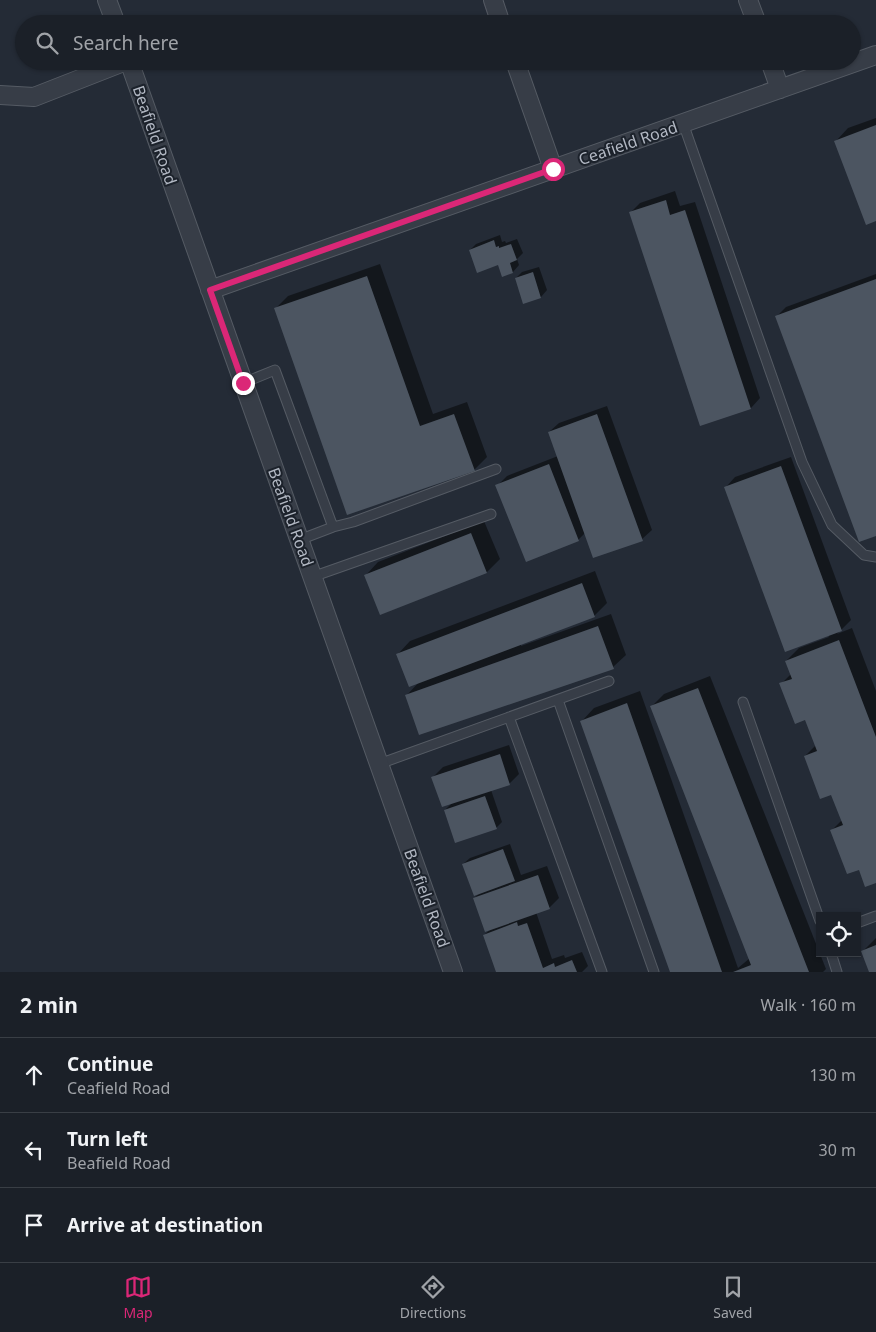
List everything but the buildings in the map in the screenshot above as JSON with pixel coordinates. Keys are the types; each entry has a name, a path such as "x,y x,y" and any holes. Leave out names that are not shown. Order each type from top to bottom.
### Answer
{"street":[{"path":"108,0 113,15"},
{"path":"493,0 498,15"},
{"path":"748,0 754,15"},
{"name":"Ceafield Road","path":"861,60 876,55"},
{"path":"0,95 34,97 104,70"},
{"name":"Beafield Road","path":"130,70 453,972"},
{"path":"518,70 553,169"},
{"path":"773,70 780,89"},
{"name":"Ceafield Road","path":"210,290 834,70"}],"lane":[{"path":"683,123 802,462 832,524 864,554 876,557"},
{"path":"243,383 276,370 333,527"},
{"path":"299,540 496,469"},
{"path":"312,577 491,514"},
{"path":"379,764 608,681"},
{"path":"558,700 654,972"},
{"path":"743,702 816,912"},
{"path":"509,717 602,972"},
{"path":"861,922 876,916"},
{"path":"832,957 837,972"}],"route":[{"path":"243,383 210,290 553,169"}]}
